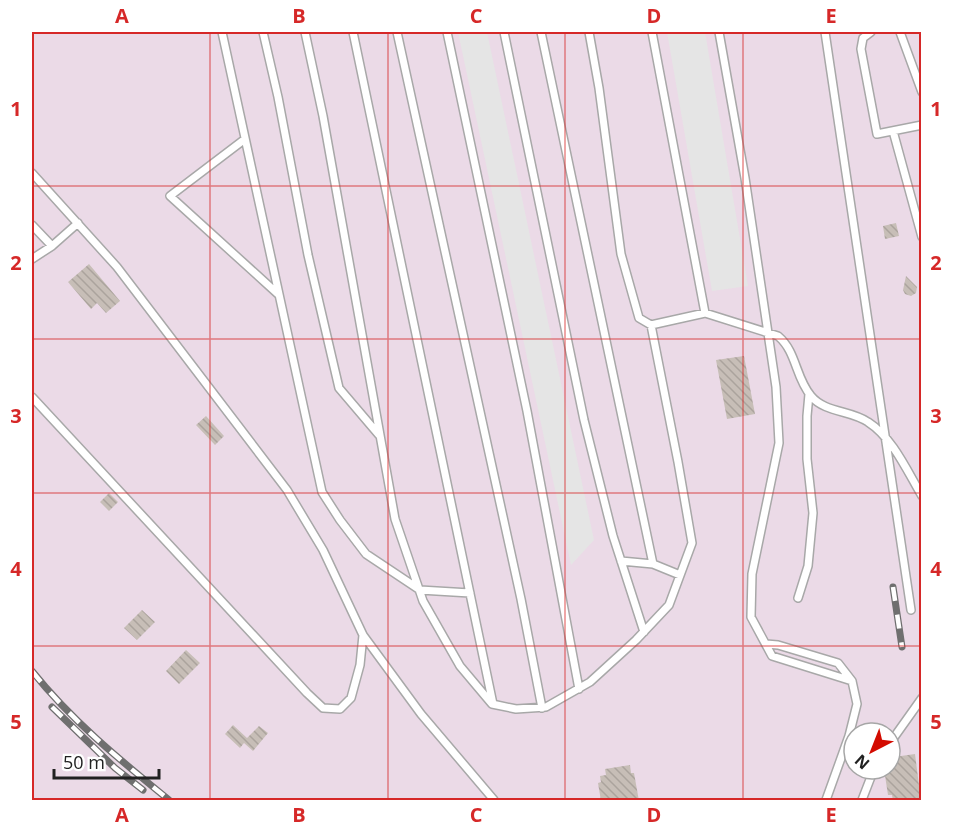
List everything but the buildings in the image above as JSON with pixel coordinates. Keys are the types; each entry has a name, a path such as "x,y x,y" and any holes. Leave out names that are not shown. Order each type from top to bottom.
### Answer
{"lane":[{"path":"222,32 322,492 366,554 420,590 470,593"},
{"path":"263,32 278,96 308,255 339,388 381,437"},
{"path":"305,32 323,116 395,519 423,600 460,666 494,704 516,709 542,708 579,689 590,682 644,632 669,605 692,543 651,325"},
{"path":"353,32 494,704"},
{"path":"397,32 521,599 542,708"},
{"path":"447,32 526,411 579,689"},
{"path":"504,32 585,420 613,536 644,632"},
{"path":"541,32 653,564"},
{"path":"589,32 599,88 621,254 639,318 651,325 705,314 778,336 786,343 809,394 823,406 870,422 892,445 921,496"},
{"path":"652,32 705,314"},
{"path":"719,32 745,178 776,387 779,443 752,574 751,617 772,656 852,681"},
{"path":"825,32 911,610"},
{"path":"871,32 863,38 861,49 877,134 921,125"},
{"path":"900,32 921,92"},
{"path":"893,131 921,237"},
{"path":"245,139 170,196 279,295"},
{"path":"32,173 117,267 287,490 323,550 363,635 421,714 494,801"},
{"path":"32,259 52,246 78,223"},
{"path":"32,225 52,246"},
{"path":"798,598 808,566 813,513 807,459 809,394"},
{"path":"32,397 323,708 340,709 351,698 360,665 363,635"},
{"path":"621,561 653,564 680,575"},
{"path":"766,644 778,645 838,663 852,681 857,704 849,736 826,801"},
{"path":"902,726 921,698"},
{"path":"862,801 868,781"}],"shaded area":[{"path":"32,32 921,32 921,800 32,800"},
{"path":"458,32 487,32 594,540 571,565"},
{"path":"667,32 705,32 748,286 712,291"}],"railway":[{"path":"893,587 902,647"},
{"path":"32,671 80,723 114,755 169,800"},
{"path":"52,707 115,768 143,790"}]}
